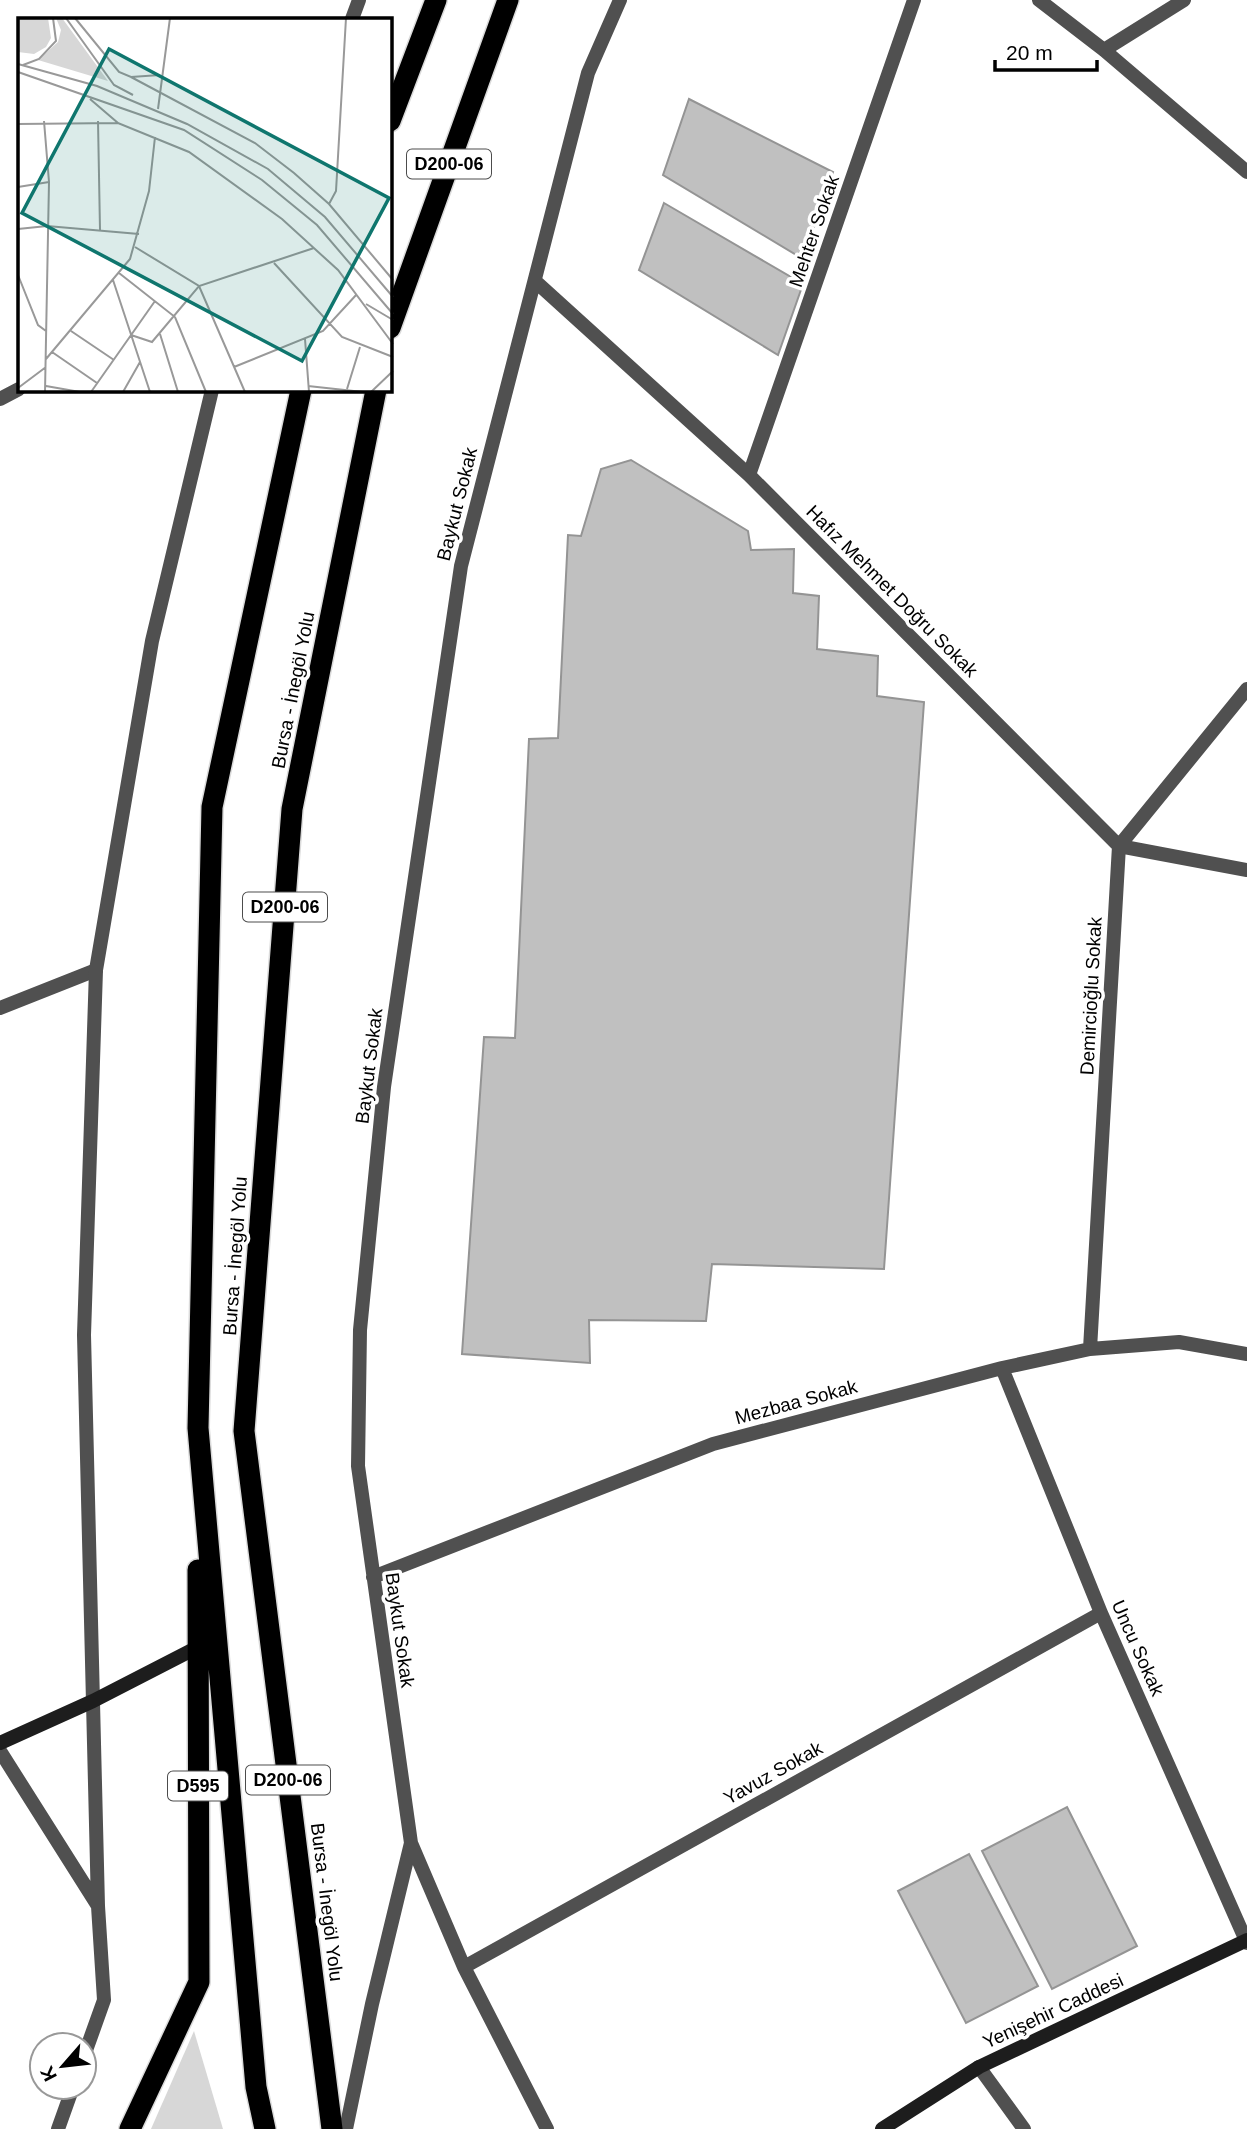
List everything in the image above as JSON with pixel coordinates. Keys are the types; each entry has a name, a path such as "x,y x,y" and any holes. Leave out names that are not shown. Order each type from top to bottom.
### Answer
{"highway":[{"path":"392,116 436,0"},
{"name":"D200-06","path":"392,322 508,0"},
{"name":"Bursa - İnegöl Yolu","path":"265,2129 256,2087 198,1428 212,807 301,392"},
{"name":"Bursa - İnegöl Yolu","path":"332,2129 244,1431 292,809 376,392"},
{"name":"D595","path":"130,2129 198,1982 198,1428"}],"street":[{"path":"352,18 359,0"},
{"name":"Baykut Sokak","path":"547,2129 464,1967 411,1843 358,1465 359,1343 384,1087 461,566 588,74 620,0"},
{"name":"Mehter Sokak","path":"749,475 914,0"},
{"path":"1039,0 1104,50 1247,172"},
{"path":"1104,50 1184,0"},
{"name":"Hafız Mehmet Doğru Sokak","path":"535,281 749,475 1119,846"},
{"path":"0,399 18,390"},
{"path":"93,2031 104,2000 98,1906 84,1335 96,970 152,640 212,392"},
{"path":"1247,689 1119,846 1247,870"},
{"name":"Demircioğlu Sokak","path":"1090,1349 1119,846"},
{"path":"0,1007 96,970"},
{"name":"Mezbaa Sokak","path":"373,1577 713,1444 1002,1368 1090,1349 1179,1342 1247,1354"},
{"name":"Uncu Sokak","path":"1002,1368 1101,1613 1246,1941"},
{"name":"Yavuz Sokak","path":"464,1967 1101,1613"},
{"path":"0,1743 93,1701 198,1647"},
{"path":"0,1751 98,1906"},
{"path":"346,2129 372,2004 411,1843"},
{"name":"Yenişehir Caddesi","path":"882,2129 979,2067 1246,1941"},
{"path":"979,2067 1024,2129"},
{"path":"58,2129 68,2101"}],"shaded area":[{"path":"194,2031 223,2129 151,2129"}],"building":[{"path":"689,99 833,172 803,259 663,175"},
{"path":"664,203 803,284 778,355 639,270"},
{"path":"631,460 748,531 751,550 794,549 793,593 819,596 817,649 878,656 877,696 924,702 884,1269 712,1264 706,1321 589,1320 590,1363 462,1354 484,1037 515,1038 529,739 558,738 568,535 581,536 601,469"},
{"path":"1067,1807 1137,1946 1052,1989 982,1851"},
{"path":"969,1854 1038,1986 966,2023 898,1891"}]}
